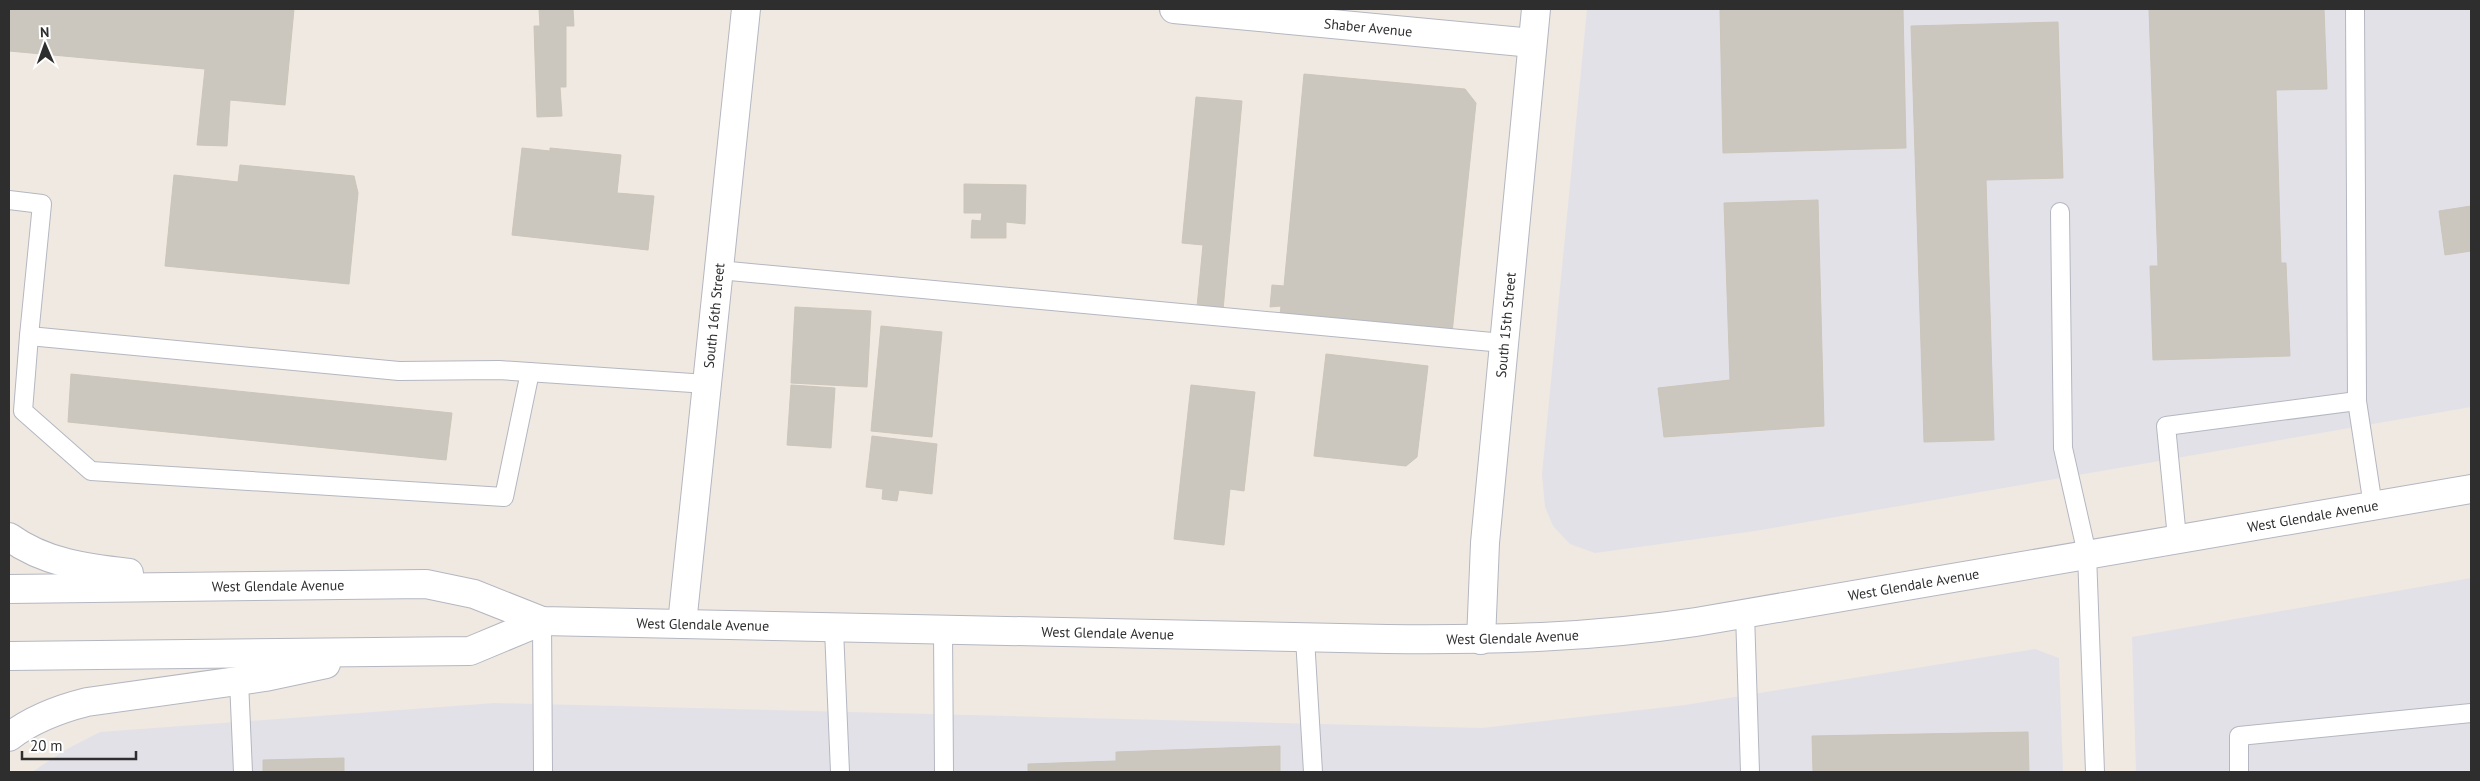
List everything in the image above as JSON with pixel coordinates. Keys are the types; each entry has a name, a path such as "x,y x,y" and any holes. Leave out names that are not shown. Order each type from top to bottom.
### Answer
{"main road":[{"name":"South 16th Street","path":"682,624 746,9"},
{"name":"Shaber Avenue","path":"1174,9 1532,43"},
{"name":"South 15th Street","path":"1481,640 1484,543 1536,9"},
{"name":"West Glendale Avenue","path":"9,589 426,584 474,594 542,621 1305,638 1481,640 1572,637 1630,632 2471,489"},
{"path":"9,537 44,556 80,567 230,585"},
{"name":"West Glendale Avenue","path":"9,656 470,651 542,621"},
{"path":"9,737 19,729 60,709 87,702 239,681 386,652"}],"lane":[{"path":"2355,9 2357,401 2373,506"},
{"path":"9,200 42,204 23,411 91,471 504,497 530,372"},
{"path":"2060,212 2062,448 2087,554 2095,772"},
{"path":"719,270 1503,343"},
{"path":"29,336 400,371 499,370 707,384"},
{"path":"2176,538 2166,426 2357,401"},
{"path":"1745,613 1750,772"},
{"path":"542,621 543,772"},
{"path":"834,628 840,772"},
{"path":"943,631 944,772"},
{"path":"1305,638 1313,772"},
{"path":"239,681 243,772"},
{"path":"2239,772 2239,736 2471,713"}],"shaded area":[{"path":"1587,9 2471,9 2471,407 1755,531 1595,553 1570,544 1553,526 1545,507 1542,474"},
{"path":"2471,578 2471,772 2136,772 2132,637"},
{"path":"2035,649 2059,658 2063,772 32,772 67,749 100,732 495,703 1482,728 1685,705"}],"building":[{"path":"9,9 294,9 285,105 230,100 227,146 197,145 205,69 9,51"},
{"path":"539,9 573,9 574,26 566,26 566,87 560,87 562,116 537,117 534,26 540,26"},
{"path":"1720,9 1903,9 1906,148 1723,153"},
{"path":"2149,9 2324,9 2327,89 2276,90 2281,263 2286,263 2290,356 2153,360 2150,266 2158,266"},
{"path":"2058,22 2063,178 1986,180 1994,440 1924,442 1911,26"},
{"path":"1304,74 1465,89 1476,103 1452,333 1280,315 1281,306 1270,307 1272,285 1284,286"},
{"path":"1196,97 1242,101 1223,310 1197,307 1203,245 1182,243"},
{"path":"522,148 550,151 550,148 621,155 617,193 654,196 648,250 512,235"},
{"path":"240,165 354,176 358,193 349,284 165,266 174,175 238,182"},
{"path":"964,184 1026,185 1025,224 1006,222 1006,238 971,238 972,220 981,221 982,213 964,213"},
{"path":"1818,200 1824,426 1664,437 1658,388 1730,380 1724,203"},
{"path":"2471,206 2471,251 2445,255 2439,211"},
{"path":"795,307 871,311 867,387 791,383"},
{"path":"881,326 942,332 932,437 871,431"},
{"path":"1326,354 1428,366 1417,457 1406,466 1314,456"},
{"path":"71,374 452,413 446,460 68,422"},
{"path":"791,385 835,388 831,448 787,445"},
{"path":"1191,385 1255,392 1244,491 1230,489 1224,545 1174,539"},
{"path":"872,436 937,444 932,494 899,490 897,501 882,499 883,489 866,487"},
{"path":"2028,732 2029,772 1813,772 1812,736"},
{"path":"1280,746 1280,772 1028,772 1028,764 1116,761 1116,752"},
{"path":"344,758 344,772 263,772 263,760"}]}
